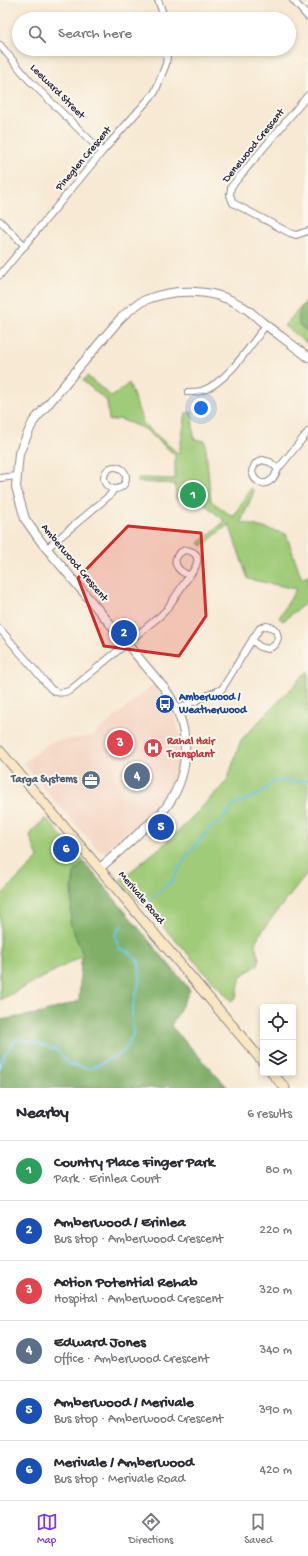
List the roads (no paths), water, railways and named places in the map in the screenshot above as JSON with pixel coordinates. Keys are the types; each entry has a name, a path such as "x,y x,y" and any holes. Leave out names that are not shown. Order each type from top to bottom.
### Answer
{"main road":[{"name":"Merivale Road","path":"0,751 260,1058"},
{"path":"275,1076 285,1088"}],"street":[{"path":"158,0 162,12"},
{"path":"294,0 308,17"},
{"name":"Leeward Street","path":"0,45 30,80 102,152"},
{"name":"Pineglen Crescent","path":"0,275 102,152 155,92 166,64 167,56"},
{"name":"Denewood Crescent","path":"308,95 231,187 230,191 233,203 290,233 296,235 308,231"},
{"path":"0,221 24,246"},
{"name":"Amberwood Crescent","path":"100,868 159,816 168,805 182,774 186,757 186,741 177,709 165,688 46,548 25,519 16,487 19,453 33,422 119,320 128,311 143,302 174,293 192,291 209,293 240,305 308,357"},
{"path":"188,392 200,391 207,388 232,370 266,325"},
{"path":"278,468 270,462 262,460 255,464 252,475 257,482 267,483 273,479 278,468 308,432"},
{"path":"0,478 16,476"},
{"path":"46,548 110,495 114,489"},
{"path":"0,629 51,689 55,692 69,692 167,609 189,576"},
{"path":"177,709 222,689 257,630 263,626 273,628 278,634 277,642 272,647 268,648 260,647 252,640"}],"waterway":[{"path":"144,904 171,882 189,853 210,828 219,823 236,804 258,795 275,781 306,781 308,778"},
{"path":"0,1067 4,1055 16,1039 40,1044 58,1051 68,1064 90,1069 124,1052 133,1035 132,1011 140,978 139,962 129,952 119,949 115,935 121,926"}],"place":[{"name":"Country Place Finger Park","path":"193,495"},
{"name":"Amberwood / Erinlea","path":"124,633"},
{"name":"Amberwood / Weatherwood","path":"165,704"},
{"name":"Action Potential Rehab","path":"120,743"},
{"name":"Rahal Hair Transplant","path":"153,748"},
{"name":"Edward Jones","path":"137,776"},
{"name":"Targa Systems","path":"91,780"},
{"name":"Amberwood / Merivale","path":"161,827"},
{"name":"Merivale / Amberwood","path":"66,849"}]}
